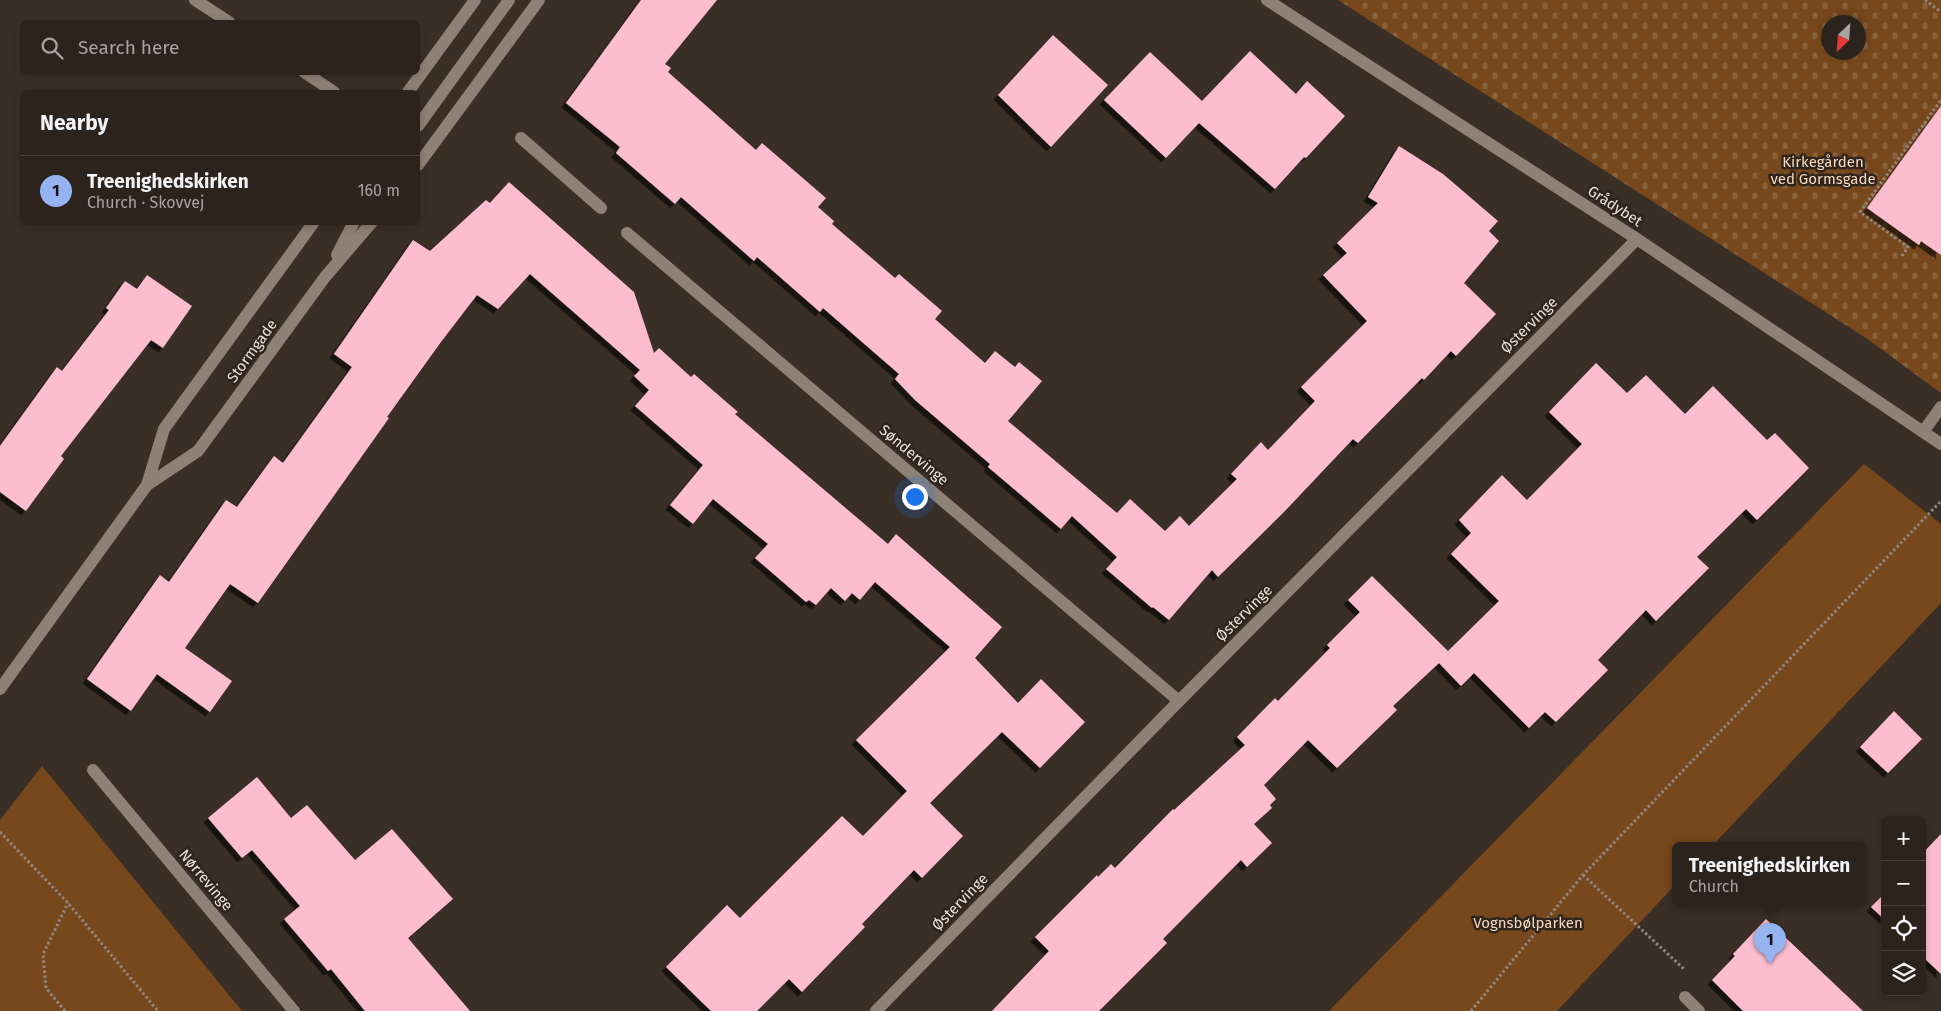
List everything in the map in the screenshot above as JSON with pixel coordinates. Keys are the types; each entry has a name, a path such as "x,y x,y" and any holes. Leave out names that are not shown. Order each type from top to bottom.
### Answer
{"street":[{"path":"194,0 225,20"},
{"path":"409,90 475,0"},
{"path":"420,123 509,0"},
{"path":"420,158 540,0"},
{"name":"Grådybet","path":"1267,0 1637,239 1941,444"},
{"path":"308,75 331,90"},
{"path":"520,138 601,208"},
{"name":"Stormgade","path":"0,689 147,486 164,429 312,225"},
{"path":"325,278 352,225"},
{"name":"Stormgade","path":"147,486 198,451 325,278 369,225"},
{"name":"Søndervinge","path":"628,233 1179,701"},
{"name":"Østervinge","path":"876,1011 1179,701 1637,239"},
{"path":"1923,432 1941,407"},
{"name":"Nørrevinge","path":"93,770 294,1011"},
{"path":"1685,997 1699,1011"}],"path":[{"path":"1924,0 1941,11"},
{"path":"1902,256 1908,247 1860,212 1941,100"},
{"path":"1471,1011 1583,875 1941,501"},
{"path":"0,832 68,903 158,1011"},
{"path":"1583,875 1685,971 1685,997"},
{"path":"65,1011 46,988 43,954 68,903"}],"green space":[{"name":"Kirkegården ved Gormsgade","path":"1338,0 1941,0 1941,393 1866,338"},
{"name":"Vognsbølparken","path":"1864,464 1941,524 1941,603 1716,842 1672,842 1672,888 1557,1011 1329,1011"},
{"path":"42,766 242,1011 0,1011 0,820"}],"building":[{"path":"641,0 717,0 665,64 671,68 668,72 756,150 762,143 826,198 818,207 834,221 832,224 895,278 899,274 942,311 935,319 985,363 995,351 1015,367 1019,362 1042,381 1008,421 1117,513 1130,499 1165,531 1180,516 1189,526 1237,479 1231,474 1261,442 1268,450 1315,401 1301,387 1367,321 1323,275 1347,253 1337,243 1378,203 1368,197 1399,146 1443,174 1498,221 1489,231 1499,241 1464,283 1496,314 1456,356 1451,351 1424,380 1422,378 1358,443 1353,439 1284,512 1218,577 1212,570 1169,620 1106,569 1117,557 1072,516 1061,529 988,467 990,464 915,400 895,379 899,374 823,308 820,312 757,257 754,261 681,197 675,204 616,153 620,147 566,103"},
{"path":"1053,35 1108,85 1051,147 998,95"},
{"path":"1250,51 1296,94 1307,81 1345,116 1275,189 1199,123 1166,158 1104,100 1150,52 1202,101"},
{"path":"1941,106 1941,255 1921,241 1919,245 1867,208"},
{"path":"509,182 634,292 654,353 659,348 691,377 694,374 738,412 735,414 888,544 896,534 1002,627 975,658 1018,703 1041,679 1085,722 1040,768 1002,732 930,803 963,836 922,878 914,870 862,924 865,927 802,992 789,979 757,1011 711,1011 666,967 727,905 740,918 842,816 863,836 907,791 856,740 950,647 875,582 860,600 852,593 845,601 831,588 816,605 809,600 806,602 755,558 768,544 713,499 693,524 670,505 703,465 635,406 649,390 634,376 640,370 530,274 498,309 477,295 387,417 389,418 258,603 230,584 185,648 232,681 210,712 157,674 131,711 87,679 160,575 169,582 226,500 237,507 274,456 283,463 352,367 334,354 413,240 430,251 486,200 490,203"},
{"path":"147,275 192,306 163,348 151,340 61,456 64,459 26,511 0,492 0,446 57,367 62,371 109,310 106,308 125,281 137,289"},
{"path":"1596,363 1627,393 1646,375 1685,414 1713,386 1767,440 1775,433 1809,468 1757,520 1746,509 1697,557 1709,568 1656,621 1646,610 1598,660 1608,670 1556,722 1545,712 1529,728 1474,673 1461,686 1439,663 1393,706 1397,710 1337,768 1308,740 1264,785 1276,799 1270,805 1272,808 1254,824 1272,843 1247,867 1241,860 1163,939 1167,943 1099,1011 992,1011 1049,951 1035,937 1097,875 1098,877 1111,864 1115,868 1173,809 1245,745 1237,737 1275,698 1278,701 1330,648 1327,645 1360,612 1348,600 1372,576 1448,651 1499,601 1451,554 1471,533 1459,520 1502,475 1527,500 1582,444 1549,412"},
{"path":"1894,711 1922,739 1888,773 1860,747"},
{"path":"257,777 291,818 307,805 355,860 392,829 453,899 408,938 470,1011 365,1011 331,969 328,971 284,919 300,906 252,850 242,858 208,818"},
{"path":"1941,834 1941,974 1926,960 1926,850"},
{"path":"1881,897 1881,916 1871,907"},
{"path":"1766,919 1863,1011 1743,1011 1712,980 1735,956 1733,954"}],"place":[{"name":"Treenighedskirken","path":"1770,964"}]}
